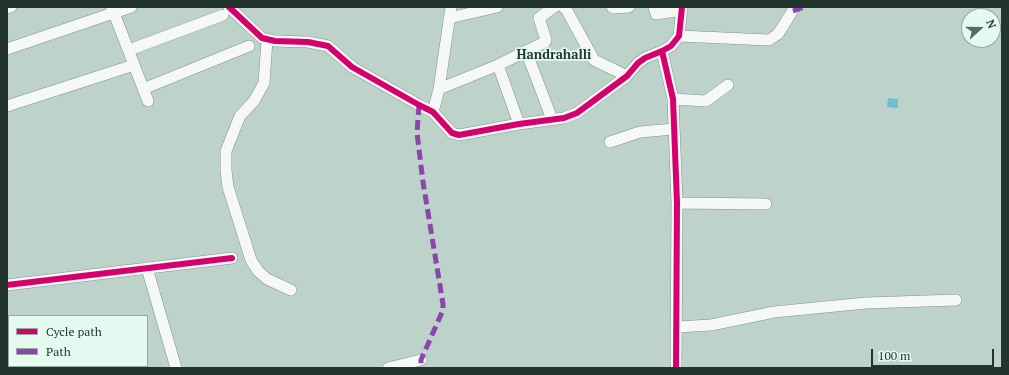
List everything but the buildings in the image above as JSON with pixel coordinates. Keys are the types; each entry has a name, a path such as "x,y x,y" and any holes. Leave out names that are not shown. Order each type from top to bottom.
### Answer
{"street":[{"path":"7,8 11,7"},
{"path":"7,49 113,10 131,7"},
{"path":"439,89 498,65 546,41 539,17 554,7"},
{"path":"563,7 566,9 594,60 627,76"},
{"path":"612,7 629,7"},
{"path":"128,50 226,11 267,40 308,42 328,46 352,67 433,112 452,133 459,136 570,116 577,113 627,76 638,63 645,58 671,46 679,36 682,9 656,14 654,7"},
{"path":"679,36 769,40 778,34 795,7"},
{"path":"433,112 439,89 450,12 491,8"},
{"path":"113,10 148,101"},
{"path":"267,40 264,83 254,101 240,116 226,151 226,171 228,187 251,260 258,271 267,279 291,290"},
{"path":"143,89 249,46"},
{"path":"526,51 552,119"},
{"path":"662,51 673,99 677,203 676,368"},
{"path":"7,106 134,65"},
{"path":"498,65 519,124"},
{"path":"673,99 706,101 728,85"},
{"path":"610,142 640,132 674,129"},
{"path":"677,203 766,204"},
{"path":"7,285 232,258"},
{"path":"147,268 176,368"},
{"path":"677,327 711,325 774,312 858,303 956,300"},
{"path":"388,368 420,360"}],"water":[{"path":"888,98 898,99 898,108 887,107"}],"marked path":[{"path":"793,11 804,7"},
{"path":"419,105 417,133 423,182 443,304 443,310 421,360 421,368"}],"cycle path":[{"path":"229,7 262,38 275,41 308,42 328,46 352,67 433,112 452,133 459,135 519,124 564,118 577,113 627,76 638,63 645,58 671,46 679,36 682,7"},
{"path":"662,51 673,99 677,203 676,368"},
{"path":"7,285 232,258"}],"district":[{"name":"Handrahalli","path":"554,55"}]}
